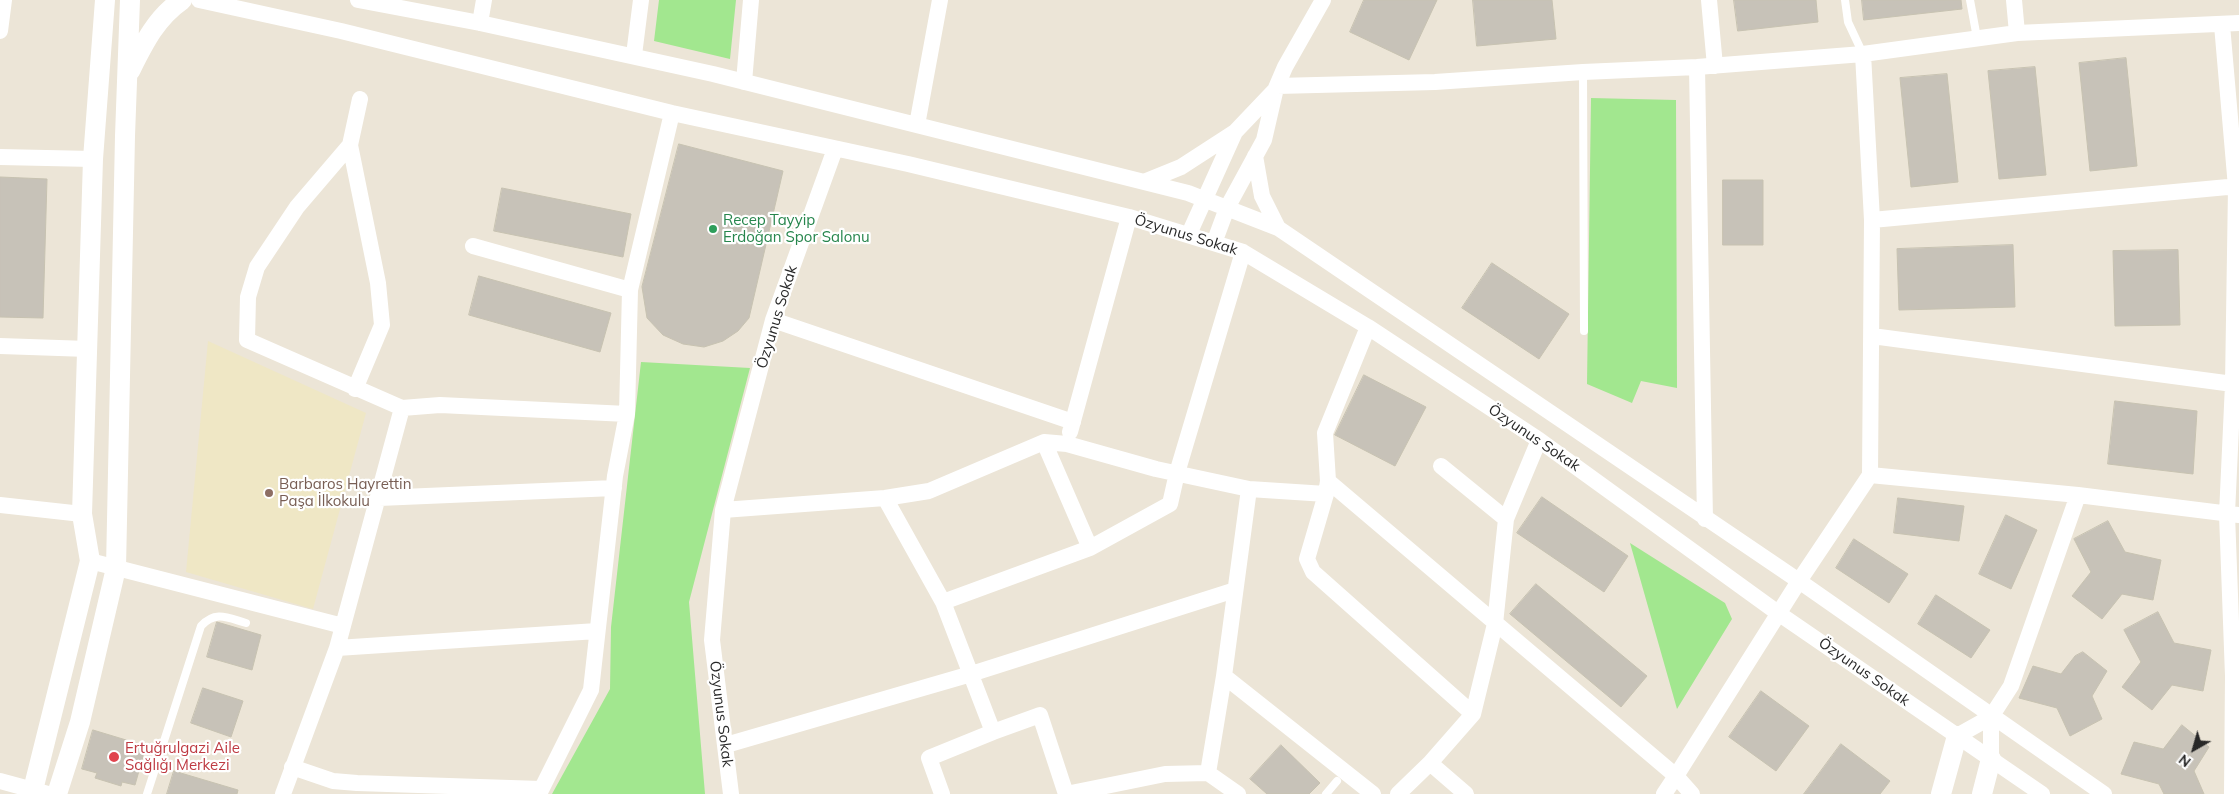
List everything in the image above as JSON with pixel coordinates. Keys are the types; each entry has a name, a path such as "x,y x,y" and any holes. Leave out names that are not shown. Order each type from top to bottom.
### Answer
{"street":[{"path":"0,31 4,0"},
{"path":"0,781 38,793 90,561 82,514 93,159 105,0"},
{"path":"57,794 80,722 116,568 130,0"},
{"path":"127,77 151,30 168,10 182,0"},
{"path":"199,0 341,30 672,113 835,149"},
{"path":"358,0 634,55 744,82 1188,193 1278,228 1799,581 1991,717 2104,794"},
{"path":"480,23 484,0"},
{"path":"634,55 640,0"},
{"path":"744,82 751,0"},
{"path":"917,126 940,0"},
{"path":"1214,243 1227,208 1264,140 1277,87 1323,0"},
{"path":"1709,0 1715,66"},
{"path":"2014,0 2017,33"},
{"path":"1144,182 1181,167 1235,132 1277,87 1435,82 1583,72 1715,66 1863,54 2017,33 2239,23"},
{"path":"2222,25 2237,186 2233,384 2236,677 2232,794"},
{"path":"1664,794 1778,613 1870,475 1872,220 1863,54"},
{"path":"1697,67 1705,519"},
{"path":"355,388 382,325 378,284 350,145 360,98"},
{"path":"292,767 333,781 417,790 540,791 591,690 615,476 627,414 630,290 672,113"},
{"path":"1189,234 1235,132"},
{"path":"350,145 297,206 257,267 248,297 247,340 402,408 440,405 627,414"},
{"name":"Özyunus Sokak","path":"731,794 712,640 723,510 773,320 835,149 908,164 1129,217 1243,252 1368,327 1539,440 1778,613 2042,794"},
{"path":"1255,156 1262,196 1278,228"},
{"path":"0,157 93,159"},
{"path":"1872,220 2237,186"},
{"path":"1067,444 1129,217"},
{"path":"473,246 630,290"},
{"path":"943,602 1090,548 1170,504 1177,473 1243,252"},
{"path":"773,320 1073,422"},
{"path":"1368,327 1325,433 1327,488 1307,559 1314,572 1473,714"},
{"path":"1872,336 2233,384"},
{"path":"0,346 88,349"},
{"path":"283,794 337,648 402,408"},
{"path":"1398,794 1430,763 1473,714 1495,624 1506,519 1539,440"},
{"path":"1044,442 1090,548"},
{"path":"723,510 885,498 929,491 1044,442 1067,444 1177,473 1249,489 1327,488 1495,624 1676,776 1692,794"},
{"path":"1441,466 1506,519"},
{"path":"1870,475 2078,494 2233,514"},
{"path":"378,498 614,488"},
{"path":"1208,773 1224,676 1249,489"},
{"path":"1941,794 1957,736 1991,717 2011,686 2078,494"},
{"path":"885,498 943,602 993,732"},
{"path":"0,505 82,514"},
{"path":"90,561 343,626"},
{"path":"726,745 971,674 1236,590"},
{"path":"337,648 597,631"},
{"path":"1224,676 1373,794"},
{"path":"942,794 929,758 1040,715 1066,794 1166,774 1208,773 1231,792"},
{"path":"1982,794 1991,759 1991,717"},
{"path":"1430,763 1466,794"}],"lane":[{"path":"1845,0 1848,22 1863,54"},
{"path":"1970,0 1977,38"},
{"path":"1583,72 1584,331"},
{"path":"147,794 201,626 218,615 246,623"},
{"path":"1326,794 1337,781"}],"shaded area":[{"name":"Barbaros Hayrettin Paşa İlkokulu","path":"208,341 366,413 313,609 186,572"}],"green space":[{"path":"659,0 736,0 730,59 654,41"},
{"path":"1591,98 1676,100 1677,388 1641,381 1632,403 1587,384"},
{"path":"641,362 750,368 689,602 705,794 552,794 610,689 611,627"},
{"path":"1630,543 1725,603 1732,619 1677,709"}],"building":[{"path":"1364,0 1437,0 1409,60 1350,32"},
{"path":"1473,0 1552,0 1556,39 1477,46"},
{"path":"1734,0 1816,0 1818,22 1738,31"},
{"path":"1862,0 1961,0 1962,9 1864,20"},
{"path":"2126,58 2137,166 2090,171 2079,63"},
{"path":"2035,67 2046,175 1999,179 1988,71"},
{"path":"1947,74 1958,182 1911,187 1900,78"},
{"name":"Recep Tayyip Erdoğan Spor Salonu","path":"679,144 783,171 749,318 738,331 723,341 704,347 683,344 663,335 647,318 642,287"},
{"path":"0,177 47,179 43,318 0,317"},
{"path":"1723,180 1763,180 1763,245 1723,245"},
{"path":"502,188 631,214 623,257 494,231"},
{"path":"2013,245 2015,307 1899,310 1897,249"},
{"path":"2178,250 2180,325 2115,326 2113,251"},
{"path":"1492,263 1569,314 1539,359 1462,308"},
{"path":"479,276 611,313 600,352 469,315"},
{"path":"1364,375 1426,407 1395,466 1335,435"},
{"path":"2115,401 2197,411 2193,474 2108,464"},
{"path":"1542,497 1628,556 1604,592 1517,533"},
{"path":"1898,498 1964,506 1959,541 1894,533"},
{"path":"2006,515 2037,530 2011,589 1979,574"},
{"path":"2108,521 2125,552 2161,560 2153,600 2122,594 2102,619 2072,596 2091,572 2074,539"},
{"path":"1854,539 1908,574 1889,603 1836,568"},
{"path":"1536,584 1647,676 1621,707 1510,614"},
{"path":"1936,595 1990,630 1971,658 1918,624"},
{"path":"2158,612 2174,643 2211,650 2203,691 2172,685 2152,710 2122,687 2141,662 2124,630"},
{"path":"217,622 261,635 252,670 207,657"},
{"path":"2083,652 2107,671 2092,696 2102,719 2070,736 2057,708 2019,698 2033,666 2061,674 2075,656"},
{"path":"203,688 243,701 231,737 191,723"},
{"path":"1761,691 1809,726 1776,771 1729,737"},
{"path":"2182,725 2209,747 2194,771 2204,794 2164,794 2159,784 2121,774 2134,742 2163,749"},
{"name":"Ertuğrulgazi Aile Sağlığı Merkezi","path":"93,730 146,746 135,785 122,782 121,786 95,778 97,773 82,769"},
{"path":"1841,744 1890,781 1880,794 1804,794"},
{"path":"1281,745 1320,783 1309,794 1267,794 1250,779"},
{"path":"174,771 238,790 237,794 167,794"}],"place":[{"name":"Recep Tayyip Erdoğan Spor Salonu","path":"713,229"},
{"name":"Barbaros Hayrettin Paşa İlkokulu","path":"269,493"},
{"name":"Ertuğrulgazi Aile Sağlığı Merkezi","path":"114,757"}]}
